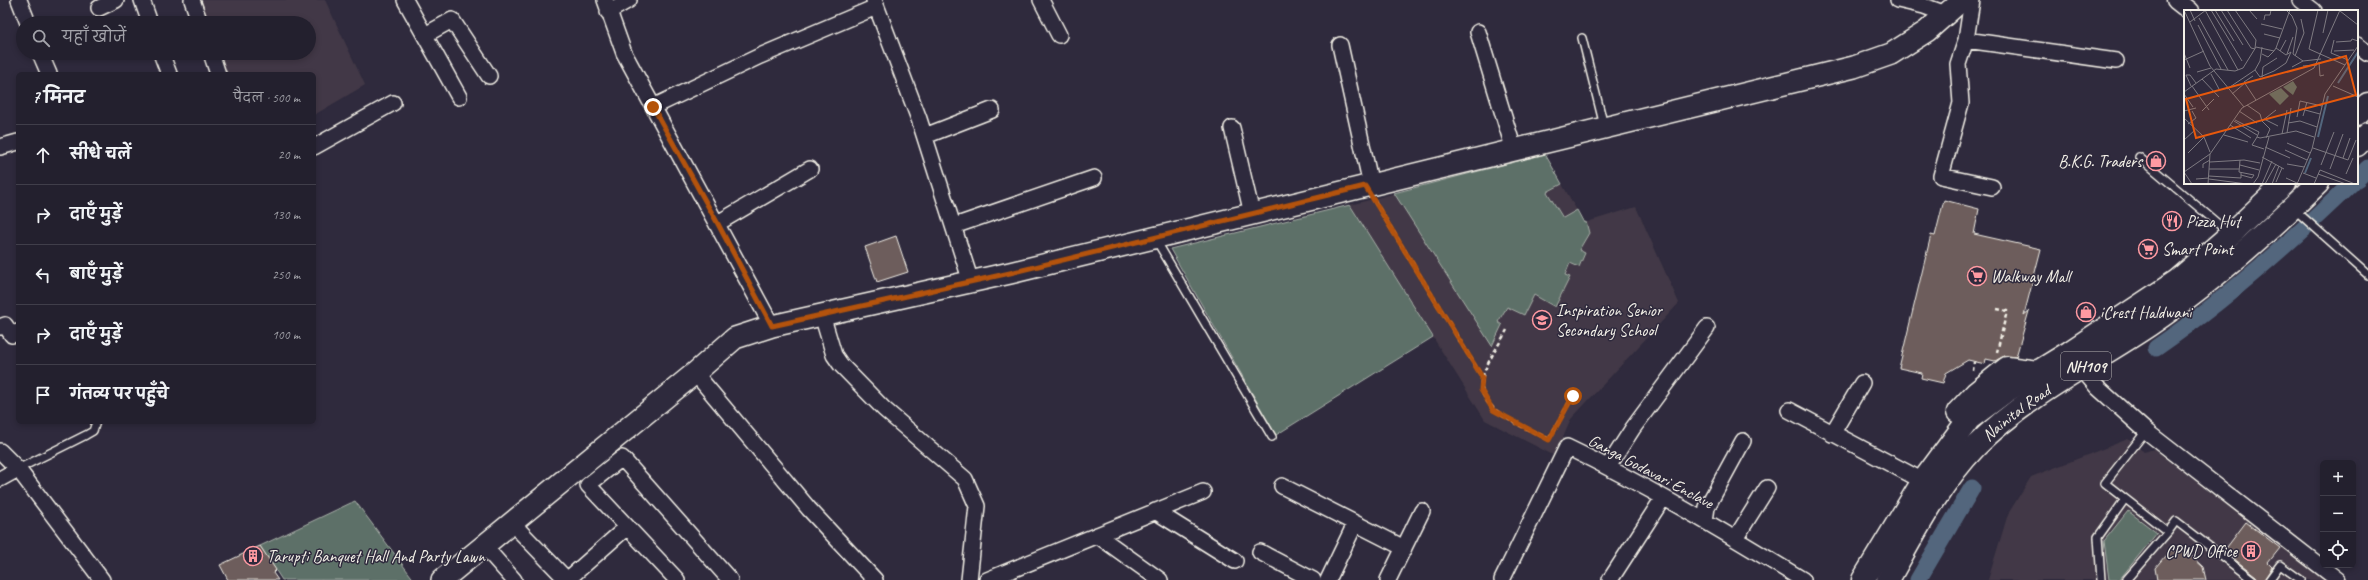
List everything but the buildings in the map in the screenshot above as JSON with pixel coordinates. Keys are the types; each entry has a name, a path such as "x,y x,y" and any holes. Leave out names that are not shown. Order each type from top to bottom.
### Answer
{"highway":[{"path":"2358,113 2368,104"},
{"path":"2358,144 2368,134"},
{"name":"Nainital Road","path":"1863,580 1923,481 1969,419 1983,407 2176,281 2231,234 2284,184"},
{"name":"Nainital Road","path":"1888,580 1944,486 1976,446 2016,411 2188,299 2300,214 2317,184"}],"main road":[{"path":"442,580 695,373 735,338 772,326 971,282 1854,67 1891,54 1927,31 1962,0"}],"street":[{"path":"19,0 25,16"},
{"path":"99,8 116,0"},
{"path":"142,0 148,16"},
{"path":"192,0 198,16"},
{"path":"405,0 459,97"},
{"path":"629,0 606,6 624,53 772,326"},
{"path":"1041,0 1059,35"},
{"path":"1898,0 1924,6 1946,14"},
{"path":"1972,0 1966,40 1958,64 1961,103 1941,176 1992,187"},
{"path":"2176,0 2189,10"},
{"path":"2300,0 2313,10"},
{"path":"653,107 875,3 925,136 971,282"},
{"path":"425,35 452,20 489,76"},
{"path":"1478,32 1514,150"},
{"path":"1966,40 2116,61"},
{"path":"1340,45 1368,186"},
{"path":"2358,46 2368,53"},
{"path":"43,60 48,72"},
{"path":"164,60 168,72"},
{"path":"213,60 217,72"},
{"path":"316,146 393,103"},
{"path":"925,136 992,110"},
{"path":"1232,128 1252,214"},
{"path":"0,147 16,143"},
{"path":"718,224 810,169"},
{"path":"954,226 1094,178"},
{"path":"822,315 834,355 841,365 884,409 965,479 977,506 969,580"},
{"path":"0,327 4,325 12,335 16,333"},
{"path":"1608,467 1633,428 1707,328"},
{"path":"2082,368 2097,387 2146,431 2338,580"},
{"path":"695,373 809,509 875,580"},
{"path":"1832,434 1862,383"},
{"path":"1789,410 1923,481"},
{"path":"1705,521 1707,507 1743,442"},
{"name":"Ganga Godavari Enclave","path":"1502,580 1567,447 1608,467 1705,521 1803,580"},
{"path":"0,451 18,469 102,580"},
{"path":"677,580 588,485 622,458 730,580"},
{"path":"0,479 18,469"},
{"path":"1282,486 1404,548"},
{"path":"1735,539 1767,488"},
{"path":"987,580 1203,492"},
{"path":"1610,580 1663,498"},
{"path":"1156,511 1235,561"},
{"path":"1388,580 1422,511"},
{"path":"512,523 567,580 627,527"},
{"path":"1328,580 1355,524"},
{"path":"1097,535 1160,580"},
{"path":"484,546 514,580"},
{"path":"1260,552 1314,580"},
{"path":"1013,569 1023,580"}],"lane":[{"path":"1582,38 1604,128"},
{"path":"2138,157 2231,234"},
{"path":"2300,214 2368,275"},
{"path":"1154,238 1272,437"},
{"path":"18,469 86,436 93,431 95,424"},
{"path":"2146,431 2105,483 2168,532"},
{"path":"2100,580 2098,537 2125,499"},
{"path":"2126,580 2176,521 2253,580"},
{"path":"2269,580 2280,565 2301,580"}],"path":[{"path":"1368,186 1482,377"},
{"path":"1997,309 2007,311 1997,353"},
{"path":"1507,330 1482,377 1481,390 1493,410 1549,440 1573,396"}],"shaded area":[{"path":"199,0 325,0 365,85 316,114 316,72 224,72 220,60 316,60 316,16 205,16"},
{"name":"Inspiration Senior Secondary School","path":"1545,154 1584,223 1636,207 1679,303 1571,419 1555,456 1485,420 1350,205"},
{"path":"2128,439 2144,452 2154,449 2324,580 1988,580 2008,514 2031,477"}],"green space":[{"path":"1545,154 1562,184 1547,192 1563,218 1577,210 1584,223 1586,222 1589,233 1579,250 1585,253 1579,267 1570,263 1565,275 1570,277 1555,307 1534,295 1524,315 1507,307 1498,322 1502,325 1492,346 1394,193"},
{"path":"1350,205 1433,337 1276,435 1170,249"},
{"path":"355,501 414,580 282,580 260,546"},
{"path":"2128,511 2157,533 2119,580 2109,580 2104,541"}],"waterway":[{"path":"2358,178 2368,168"},
{"path":"2156,348 2208,310 2257,270 2351,184"},
{"path":"1918,580 1972,488"}],"place":[{"name":"B.K.G. Traders","path":"2156,161"},
{"name":"Pizza Hut","path":"2172,221"},
{"name":"Smart Point","path":"2148,249"},
{"name":"Walkway Mall","path":"1977,276"},
{"name":"iCrest Haldwani","path":"2086,312"},
{"name":"Inspiration Senior Secondary School","path":"1542,320"},
{"name":"CPWD Office","path":"2251,551"},
{"name":"Tarupti Banquet Hall And Party Lawn","path":"253,556"}],"route":[{"path":"653,107 718,224 772,326 1010,273 1365,186 1482,377 1481,390 1493,410 1549,440 1573,396"}]}
